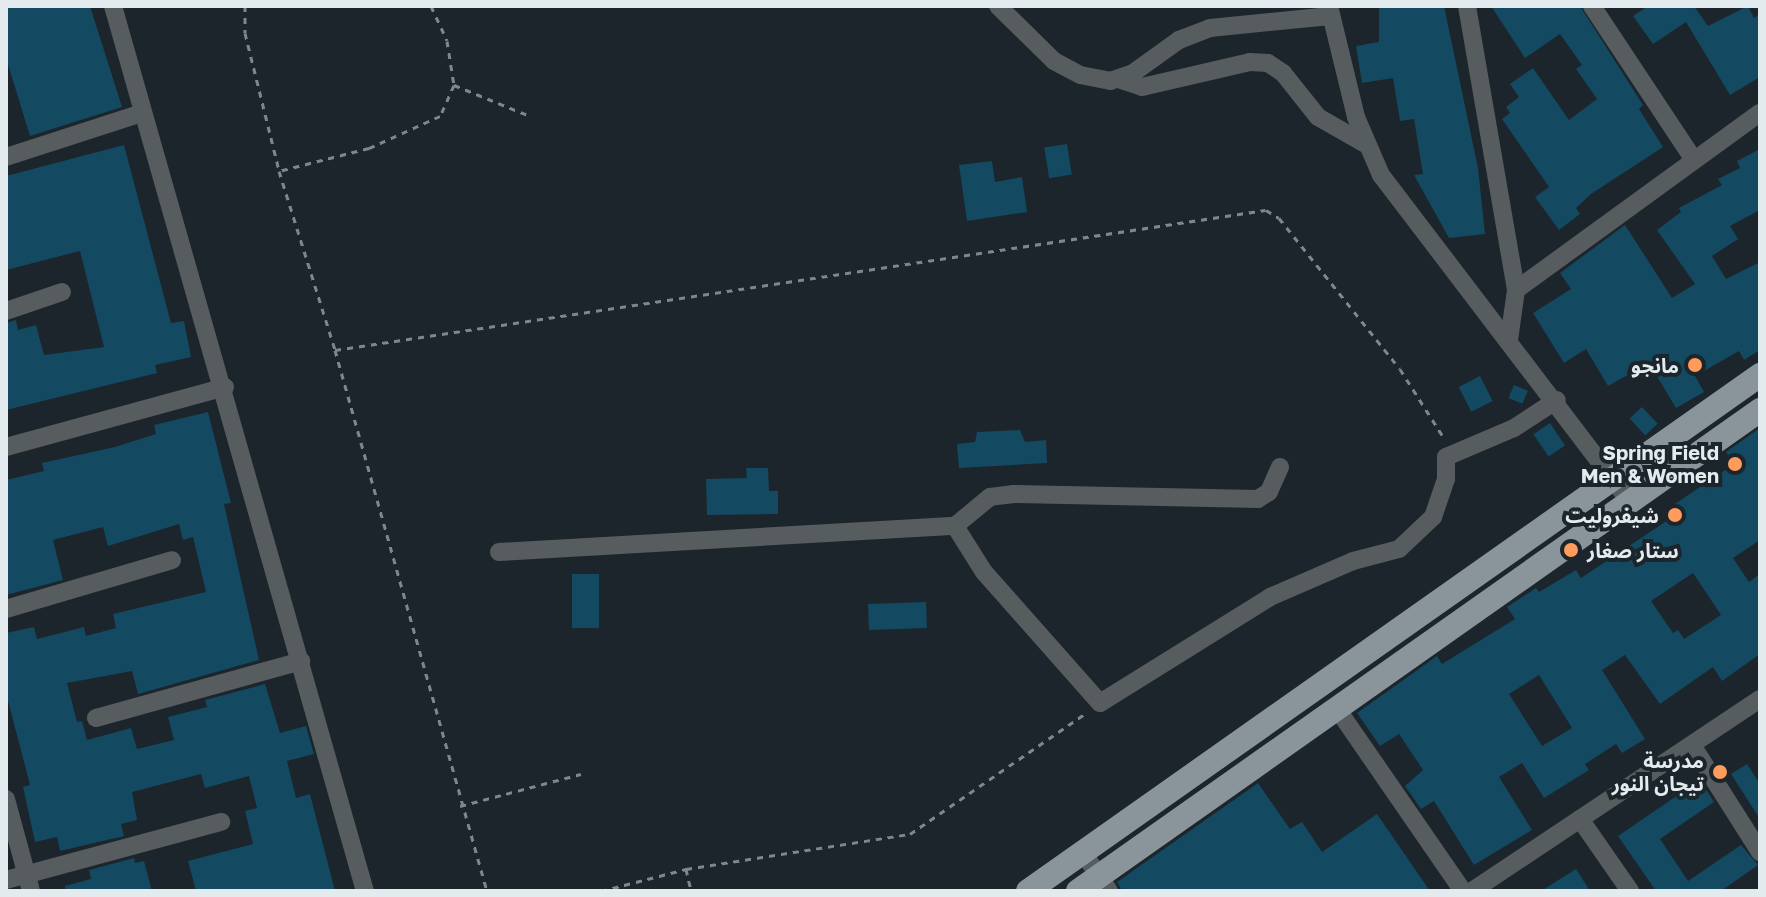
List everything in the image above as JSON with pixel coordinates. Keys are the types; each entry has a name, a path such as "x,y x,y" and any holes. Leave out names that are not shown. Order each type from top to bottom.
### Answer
{"main road":[{"path":"1028,891 1610,476 1760,375"},
{"path":"1078,891 1104,883 1338,710 1760,410"}],"street":[{"path":"113,6 225,387 365,891"},
{"path":"998,6 1054,61 1094,79 1118,79 1142,87 1250,62 1268,63 1283,73 1318,117 1367,145"},
{"path":"1467,6 1516,290 1509,340"},
{"path":"1592,6 1694,160"},
{"path":"1118,79 1162,49 1210,28 1330,11 1367,145 1381,175 1557,400 1629,501"},
{"path":"6,155 142,113"},
{"path":"1516,290 1760,113"},
{"path":"6,311 62,292"},
{"path":"6,447 225,387"},
{"path":"955,526 984,572 1100,703 1270,597 1353,561 1399,549 1433,517 1446,479 1446,457 1514,428 1557,400"},
{"path":"499,552 955,526 990,497 1014,494 1258,499 1269,492 1280,467"},
{"path":"6,609 172,560"},
{"path":"96,718 301,661"},
{"path":"1472,891 1760,699"},
{"path":"1338,710 1463,891"},
{"path":"1692,745 1760,852"},
{"path":"6,799 28,883"},
{"path":"1580,819 1630,891"},
{"path":"6,880 28,883 221,822"},
{"path":"1082,851 1104,883"}],"path":[{"path":"245,6 245,33 279,171 335,350 460,806 487,891"},
{"path":"279,171 369,148 422,127 440,116 454,85 447,41 431,6"},
{"path":"454,85 530,116"},
{"path":"335,350 1266,210 1279,218 1400,369 1443,436 1446,457"},
{"path":"601,891 686,869 910,834 1100,703"},
{"path":"460,806 581,774"},
{"path":"686,869 691,891"}],"building":[{"path":"6,6 90,6 122,107 30,136 6,58"},
{"path":"1379,6 1444,6 1478,168 1485,234 1449,238 1414,175 1423,174 1414,119 1400,121 1393,78 1362,83 1356,46 1379,42"},
{"path":"1491,6 1580,6 1643,105 1639,109 1663,147 1591,194 1576,208 1580,214 1559,230 1535,197 1549,187 1502,119 1510,113 1506,107 1519,97 1510,84 1533,68 1569,120 1597,99 1576,69 1582,65 1560,34 1525,58"},
{"path":"1648,6 1694,6 1708,26 1748,6 1754,18 1760,14 1760,77 1730,95 1686,22 1653,44 1633,16"},
{"path":"1067,144 1072,175 1049,178 1044,148"},
{"path":"124,145 171,323 184,321 191,357 155,365 157,373 6,410 6,323 16,320 18,330 36,325 44,355 104,347 80,251 6,270 6,176"},
{"path":"1760,149 1760,210 1730,226 1738,239 1712,256 1726,279 1760,262 1760,350 1744,360 1739,351 1695,376 1704,392 1676,408 1649,363 1608,386 1586,349 1564,363 1533,313 1571,289 1560,273 1625,225 1672,298 1695,284 1657,230 1681,212 1679,208 1722,185 1718,179 1740,168 1737,161"},
{"path":"992,161 995,182 1022,177 1027,212 967,221 959,165"},
{"path":"1480,376 1493,401 1471,412 1459,387"},
{"path":"1514,385 1528,391 1522,404 1509,398"},
{"path":"1642,407 1658,424 1645,435 1630,419"},
{"path":"208,412 231,503 224,504 259,660 138,694 132,671 67,683 77,722 82,721 87,740 131,728 137,749 174,740 168,717 207,707 205,700 265,684 280,733 306,726 314,754 287,761 296,798 310,794 335,891 196,891 188,861 253,844 245,811 257,808 249,776 205,788 201,774 132,792 137,820 121,824 124,836 60,851 57,837 35,842 23,787 30,785 6,693 6,633 34,627 37,639 84,627 86,636 116,628 113,614 206,592 193,537 183,540 179,524 108,546 103,527 53,540 63,580 6,595 6,480 44,471 42,463 115,447 156,434 154,425"},
{"path":"1550,423 1565,445 1549,457 1533,434"},
{"path":"1760,428 1760,540 1733,558 1749,582 1760,574 1760,654 1722,681 1713,667 1660,704 1625,655 1602,670 1645,739 1622,753 1616,744 1585,764 1589,770 1544,798 1522,763 1499,777 1532,830 1474,865 1434,801 1421,809 1405,786 1423,770 1399,734 1380,746 1357,713 1437,656 1442,664 1515,619 1507,607 1536,588 1539,592 1576,570 1581,578 1671,518 1666,510 1734,464 1726,452","holes":["1693,573 1721,615 1684,639 1678,630 1673,633 1651,601","1539,675 1572,728 1542,746 1509,694"]},
{"path":"1020,430 1025,442 1046,440 1047,463 959,468 957,444 975,442 977,432"},
{"path":"746,468 768,468 769,491 778,491 778,514 707,515 706,479 747,478"},
{"path":"572,574 599,574 599,628 572,628"},
{"path":"926,602 927,628 869,630 868,604"},
{"path":"1747,764 1760,784 1760,819 1731,774"},
{"path":"1700,780 1714,802 1660,839 1688,881 1741,845 1758,865 1721,891 1656,891 1618,836"},
{"path":"1258,783 1290,829 1302,822 1322,852 1377,814 1430,891 1122,891 1117,882"},
{"path":"134,858 135,863 144,861 152,891 65,891 65,886 91,879 89,870"},
{"path":"1576,869 1590,891 1541,891"}],"place":[{"name":"مانجو","path":"1695,365"},
{"name":"Spring Field Men & Women","path":"1735,464"},
{"name":"شيفروليت","path":"1675,515"},
{"name":"ستار صغار","path":"1571,550"},
{"name":"مدرسة تيجان النور","path":"1720,772"}]}
